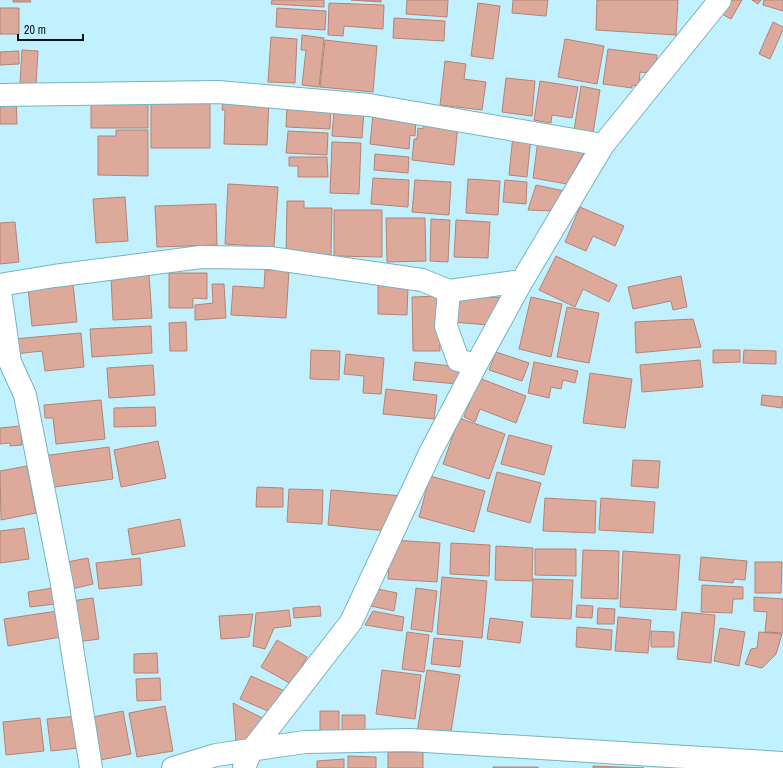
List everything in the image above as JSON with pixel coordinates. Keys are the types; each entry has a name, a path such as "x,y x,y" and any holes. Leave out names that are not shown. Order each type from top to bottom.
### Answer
{"street":[{"path":"701,0 701,25"},
{"path":"247,759 351,622 430,453 476,365 522,280 603,145 720,0"},
{"path":"0,95 226,92 369,105 603,145"},
{"path":"0,285 54,276 201,257 270,258 422,280 449,291 522,280"},
{"path":"0,291 10,362 25,395 62,584 91,768"},
{"path":"449,291 446,326 458,360 476,365"},
{"path":"173,768 216,755 247,759 305,742 409,740 783,763"}],"building":[{"path":"13,0 30,0 31,2 13,2"},
{"path":"272,0 324,0 324,7 271,4"},
{"path":"351,0 381,0 381,2"},
{"path":"407,0 448,0 447,17 406,14"},
{"path":"513,0 548,0 546,16 512,13"},
{"path":"597,0 678,0 676,35 596,30"},
{"path":"727,0 742,0 731,19 720,13"},
{"path":"752,0 761,0 758,4"},
{"path":"764,0 783,0 783,11 763,5"},
{"path":"329,3 384,5 383,29 344,26 343,36 328,35"},
{"path":"478,3 500,6 493,59 471,56"},
{"path":"0,8 19,8 19,34 0,34"},
{"path":"277,8 326,11 325,30 276,27"},
{"path":"394,18 445,21 444,41 393,38"},
{"path":"773,22 783,27 783,30 770,59 759,54"},
{"path":"302,35 324,38 319,87 302,85 306,50 301,50"},
{"path":"271,37 297,39 295,83 268,82"},
{"path":"565,39 604,46 597,84 558,77"},
{"path":"325,40 377,46 373,92 320,87"},
{"path":"608,49 657,55 655,74 640,72 639,86 632,85 632,88 603,84"},
{"path":"22,50 38,51 36,84 20,83"},
{"path":"19,51 19,64 0,65 0,52"},
{"path":"445,61 466,64 464,79 486,82 482,110 440,105"},
{"path":"506,78 535,81 532,116 502,112"},
{"path":"540,81 578,87 572,118 552,115 551,123 534,120"},
{"path":"581,86 600,90 593,133 574,130"},
{"path":"16,98 17,124 0,124 0,99"},
{"path":"91,99 148,101 148,128 91,128"},
{"path":"151,99 210,99 210,148 151,148"},
{"path":"269,100 267,145 224,144 225,110 222,110 223,101"},
{"path":"287,103 331,105 330,129 286,127"},
{"path":"334,110 364,111 362,138 332,136"},
{"path":"373,114 416,119 415,136 410,135 409,149 370,144"},
{"path":"424,121 458,125 454,165 412,160 414,139 417,139 418,128 423,129"},
{"path":"116,130 148,130 148,176 98,175 98,136 116,136"},
{"path":"288,131 328,133 327,155 286,153"},
{"path":"513,135 531,137 527,177 509,175"},
{"path":"538,140 587,147 567,184 533,178"},
{"path":"332,142 361,143 359,194 330,193"},
{"path":"375,154 409,157 408,173 374,170"},
{"path":"289,157 327,157 328,177 298,177 298,166 289,166"},
{"path":"373,178 409,180 408,207 371,204"},
{"path":"468,179 500,181 498,215 466,213"},
{"path":"415,180 451,182 449,215 412,212"},
{"path":"505,180 527,182 526,204 503,202"},
{"path":"228,184 278,187 274,247 225,244"},
{"path":"536,185 564,191 554,211 528,210"},
{"path":"125,197 128,241 96,243 93,199"},
{"path":"287,201 304,201 304,208 332,208 331,255 286,254"},
{"path":"216,204 217,245 157,247 155,206"},
{"path":"580,207 624,226 615,246 593,236 586,251 565,242"},
{"path":"334,210 382,210 382,257 334,256"},
{"path":"386,218 425,218 426,261 387,262"},
{"path":"431,219 450,220 448,262 430,261"},
{"path":"456,220 490,222 488,258 454,257"},
{"path":"15,222 19,262 0,264 0,223"},
{"path":"556,256 617,285 609,302 583,289 575,307 539,290"},
{"path":"265,270 289,271 286,318 231,315 233,286 264,288"},
{"path":"169,273 207,273 207,299 193,298 193,308 169,308"},
{"path":"149,275 152,318 113,320 111,278"},
{"path":"681,276 687,307 673,310 671,301 633,309 628,287"},
{"path":"73,284 77,322 32,326 28,288"},
{"path":"212,284 224,284 226,318 195,320 195,305 213,303"},
{"path":"378,285 408,286 407,315 378,314"},
{"path":"454,293 503,298 489,325 452,322"},
{"path":"439,296 440,351 413,351 412,297"},
{"path":"531,297 562,304 551,357 519,349"},
{"path":"567,307 599,313 589,363 557,357"},
{"path":"693,319 701,347 636,353 635,322"},
{"path":"186,322 187,351 170,351 169,323"},
{"path":"151,326 152,353 92,357 90,329"},
{"path":"81,333 84,367 45,371 42,351 15,354 13,339"},
{"path":"311,350 340,351 339,380 310,379"},
{"path":"713,350 740,350 740,362 713,363"},
{"path":"744,350 776,351 776,364 743,363"},
{"path":"496,352 529,363 522,381 489,370"},
{"path":"346,354 384,358 381,394 363,393 364,376 344,374"},
{"path":"700,360 703,387 642,392 640,365"},
{"path":"415,362 460,367 458,384 413,380"},
{"path":"534,362 578,371 575,383 563,380 561,389 551,387 549,398 528,393"},
{"path":"153,365 155,395 109,398 107,368"},
{"path":"590,373 632,379 625,428 583,423"},
{"path":"479,378 526,396 516,423 480,409 475,422 464,417"},
{"path":"386,389 437,395 434,419 383,414"},
{"path":"762,395 783,397 782,408 761,405"},
{"path":"101,400 105,439 56,444 53,418 45,418 44,405"},
{"path":"155,407 156,426 114,427 114,408"},
{"path":"459,418 505,434 489,479 443,464"},
{"path":"20,426 22,445 10,446 10,443 0,444 0,428"},
{"path":"509,435 552,446 544,475 501,464"},
{"path":"158,441 166,478 121,487 114,450"},
{"path":"109,447 113,479 47,488 43,456"},
{"path":"633,460 660,461 658,488 631,486"},
{"path":"27,466 36,513 1,520 0,471"},
{"path":"497,472 541,483 530,523 487,511"},
{"path":"430,476 485,491 474,532 419,517"},
{"path":"257,487 283,488 283,507 256,507"},
{"path":"289,489 323,490 322,524 287,522"},
{"path":"331,490 403,496 387,531 328,525"},
{"path":"545,498 596,501 595,533 543,531"},
{"path":"601,498 655,502 653,533 599,530"},
{"path":"180,519 185,546 132,555 128,529"},
{"path":"24,528 29,559 0,563 0,531"},
{"path":"391,540 440,543 437,582 388,579"},
{"path":"451,543 490,545 489,576 450,574"},
{"path":"496,546 533,548 532,581 495,580"},
{"path":"535,549 576,549 576,576 535,575"},
{"path":"583,550 619,551 618,599 581,598"},
{"path":"623,551 680,555 676,610 620,607"},
{"path":"701,557 747,561 745,580 734,579 733,583 699,580"},
{"path":"88,558 93,584 72,589 67,562"},
{"path":"140,558 142,585 99,589 96,563"},
{"path":"755,562 782,562 781,593 755,593"},
{"path":"442,577 487,581 482,638 437,634"},
{"path":"533,579 573,580 571,619 531,617"},
{"path":"702,585 743,587 743,599 733,599 732,613 701,612"},
{"path":"53,588 55,604 30,607 28,592"},
{"path":"416,588 437,591 432,632 411,629"},
{"path":"378,589 397,593 394,611 371,606"},
{"path":"754,597 783,599 783,633 765,632 767,612 754,611"},
{"path":"93,598 99,639 77,642 71,601"},
{"path":"577,605 593,606 592,618 576,617"},
{"path":"320,606 321,616 294,618 293,608"},
{"path":"598,608 615,609 614,624 597,624"},
{"path":"289,610 291,626 274,628 265,649 253,646 256,613"},
{"path":"57,611 61,637 8,646 4,619"},
{"path":"373,611 404,617 402,631 365,625"},
{"path":"682,612 715,615 711,663 677,659"},
{"path":"253,614 249,637 221,639 219,616"},
{"path":"618,617 651,620 648,653 615,651"},
{"path":"490,618 523,622 520,643 487,639"},
{"path":"577,627 612,630 611,650 576,647"},
{"path":"720,628 745,632 739,666 714,661"},
{"path":"651,631 674,632 674,647 651,647"},
{"path":"407,632 429,635 424,672 402,669"},
{"path":"759,632 782,634 776,654 762,668 745,664 751,649 757,648"},
{"path":"434,638 463,641 460,667 431,664"},
{"path":"277,640 307,657 291,684 261,667"},
{"path":"157,653 158,673 134,673 134,654"},
{"path":"382,670 421,675 415,719 376,714"},
{"path":"427,670 460,675 450,738 417,733"},
{"path":"251,676 287,692 277,715 240,699"},
{"path":"160,678 161,700 137,701 136,679"},
{"path":"233,703 268,721 247,743 236,742"},
{"path":"165,706 173,751 137,757 129,713"},
{"path":"123,711 131,754 100,760 93,717"},
{"path":"320,711 339,711 339,735 320,735"},
{"path":"342,715 365,715 365,734 342,733"},
{"path":"76,716 79,748 51,751 47,719"},
{"path":"40,718 44,751 6,755 3,722"},
{"path":"388,752 423,752 423,768 388,768"},
{"path":"348,756 376,757 376,768 348,768"},
{"path":"344,759 344,768 317,768 317,761"},
{"path":"593,766 644,768 593,768"},
{"path":"538,767 538,768 493,768"}]}
